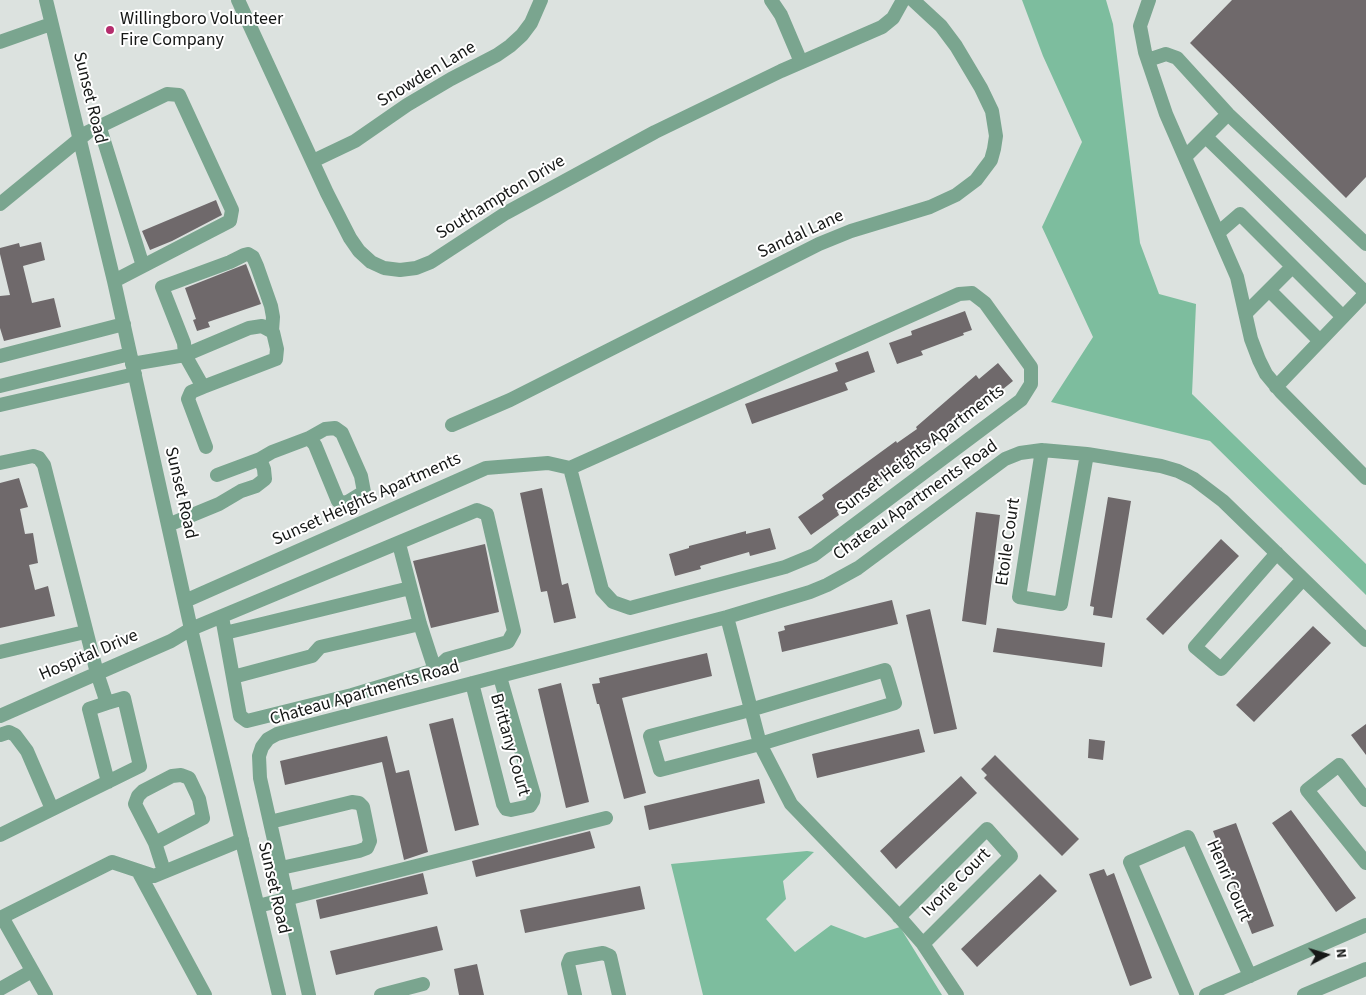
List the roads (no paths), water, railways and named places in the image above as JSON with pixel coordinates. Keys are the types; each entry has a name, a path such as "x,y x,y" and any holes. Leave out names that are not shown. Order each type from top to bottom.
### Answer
{"street":[{"name":"Sunset Road","path":"46,0 124,324 191,629 279,995"},
{"name":"Southampton Drive","path":"238,0 327,193 350,238 359,251 371,262 384,268 400,270 416,268 431,262 506,213 630,144 718,100 882,27 893,18 903,0"},
{"name":"Snowden Lane","path":"313,161 350,144 414,101 510,46 531,23 541,0"},
{"path":"771,0 781,15 801,62"},
{"name":"Sandal Lane","path":"452,425 504,403 819,244 851,231 930,207 956,195 976,180 991,160 994,149 996,136 992,111 981,88 956,46 941,26 913,0"},
{"path":"1149,0 1140,26 1148,60 1166,114 1237,277 1251,339 1258,360 1276,387 1366,478"},
{"path":"0,42 51,24"},
{"path":"1148,60 1166,54 1177,58 1228,114 1366,244"},
{"path":"0,204 99,125 166,94 179,94 232,210 230,221 114,281"},
{"path":"1185,158 1228,114"},
{"path":"99,125 143,266"},
{"path":"1206,137 1366,293 1276,387"},
{"path":"1218,233 1240,214 1343,317"},
{"path":"203,387 185,355 184,343 162,287 248,254 253,257 271,306 272,324 277,348 276,358 191,392 188,399 206,447"},
{"path":"1246,314 1292,266"},
{"path":"1269,290 1320,341"},
{"name":"Sunset Heights Apartments","path":"185,601 486,468 548,463 570,468 959,294 972,293 984,303 1031,367 1031,384 1021,400 814,555 785,567 630,608 613,602 602,590 570,468"},
{"path":"0,356 124,324"},
{"path":"0,386 185,355 249,328 272,324"},
{"path":"0,404 132,364"},
{"path":"217,475 309,438 324,429 335,428 342,433 361,476 364,492 346,503 338,501 332,491 315,445 309,438"},
{"name":"Chateau Apartments Road","path":"309,995 260,778 259,762 262,747 268,739 288,731 791,599 827,585 858,568 1005,459 1020,453 1042,450 1087,454 1161,466 1178,471 1194,479 1223,501 1366,640"},
{"name":"Etoile Court","path":"1042,450 1019,597 1061,604 1087,454"},
{"path":"0,462 33,456 40,458 44,465 85,632 107,703"},
{"path":"168,525 219,504 265,480 260,459"},
{"name":"Hospital Drive","path":"0,716 171,641 191,629 477,510 487,514 514,631 508,642 447,659 435,670"},
{"path":"222,617 240,716 247,721 352,695 435,670 420,624 399,544"},
{"path":"1277,553 1195,647 1221,670 1303,579"},
{"path":"225,633 410,588"},
{"path":"727,617 760,744 791,804 923,944 957,995"},
{"path":"233,677 312,656 320,647 420,624"},
{"path":"0,652 85,632"},
{"path":"885,670 895,702 760,744 660,770 650,736 750,710 885,670"},
{"name":"Brittany Court","path":"472,683 503,804 506,809 511,810 530,806 534,795 500,676"},
{"path":"0,835 52,809 108,782 140,766 124,698 89,708 108,782"},
{"path":"0,735 10,732 15,735 27,751 52,809"},
{"path":"1366,800 1339,765 1307,790 1366,863"},
{"path":"155,843 203,818 199,799 189,778 181,775 172,776 143,791 138,796 135,804 155,843 164,872"},
{"path":"270,822 352,802 359,803 363,807 370,841 366,848 281,868"},
{"path":"258,906 606,818"},
{"name":"Ivorie Court","path":"899,917 986,829 1011,856 923,944"},
{"name":"Henri Court","path":"1187,995 1130,862 1188,837 1250,976"},
{"path":"46,995 1,918 112,862 154,876 242,840"},
{"path":"138,870 205,995"},
{"path":"1206,995 1366,925"},
{"path":"575,995 568,964 570,959 603,952 610,956 619,995"},
{"path":"1304,995 1366,969"},
{"path":"0,989 32,970"},
{"path":"382,995 423,984"}],"place":[{"name":"Willingboro Volunteer Fire Company","path":"110,30"}]}
